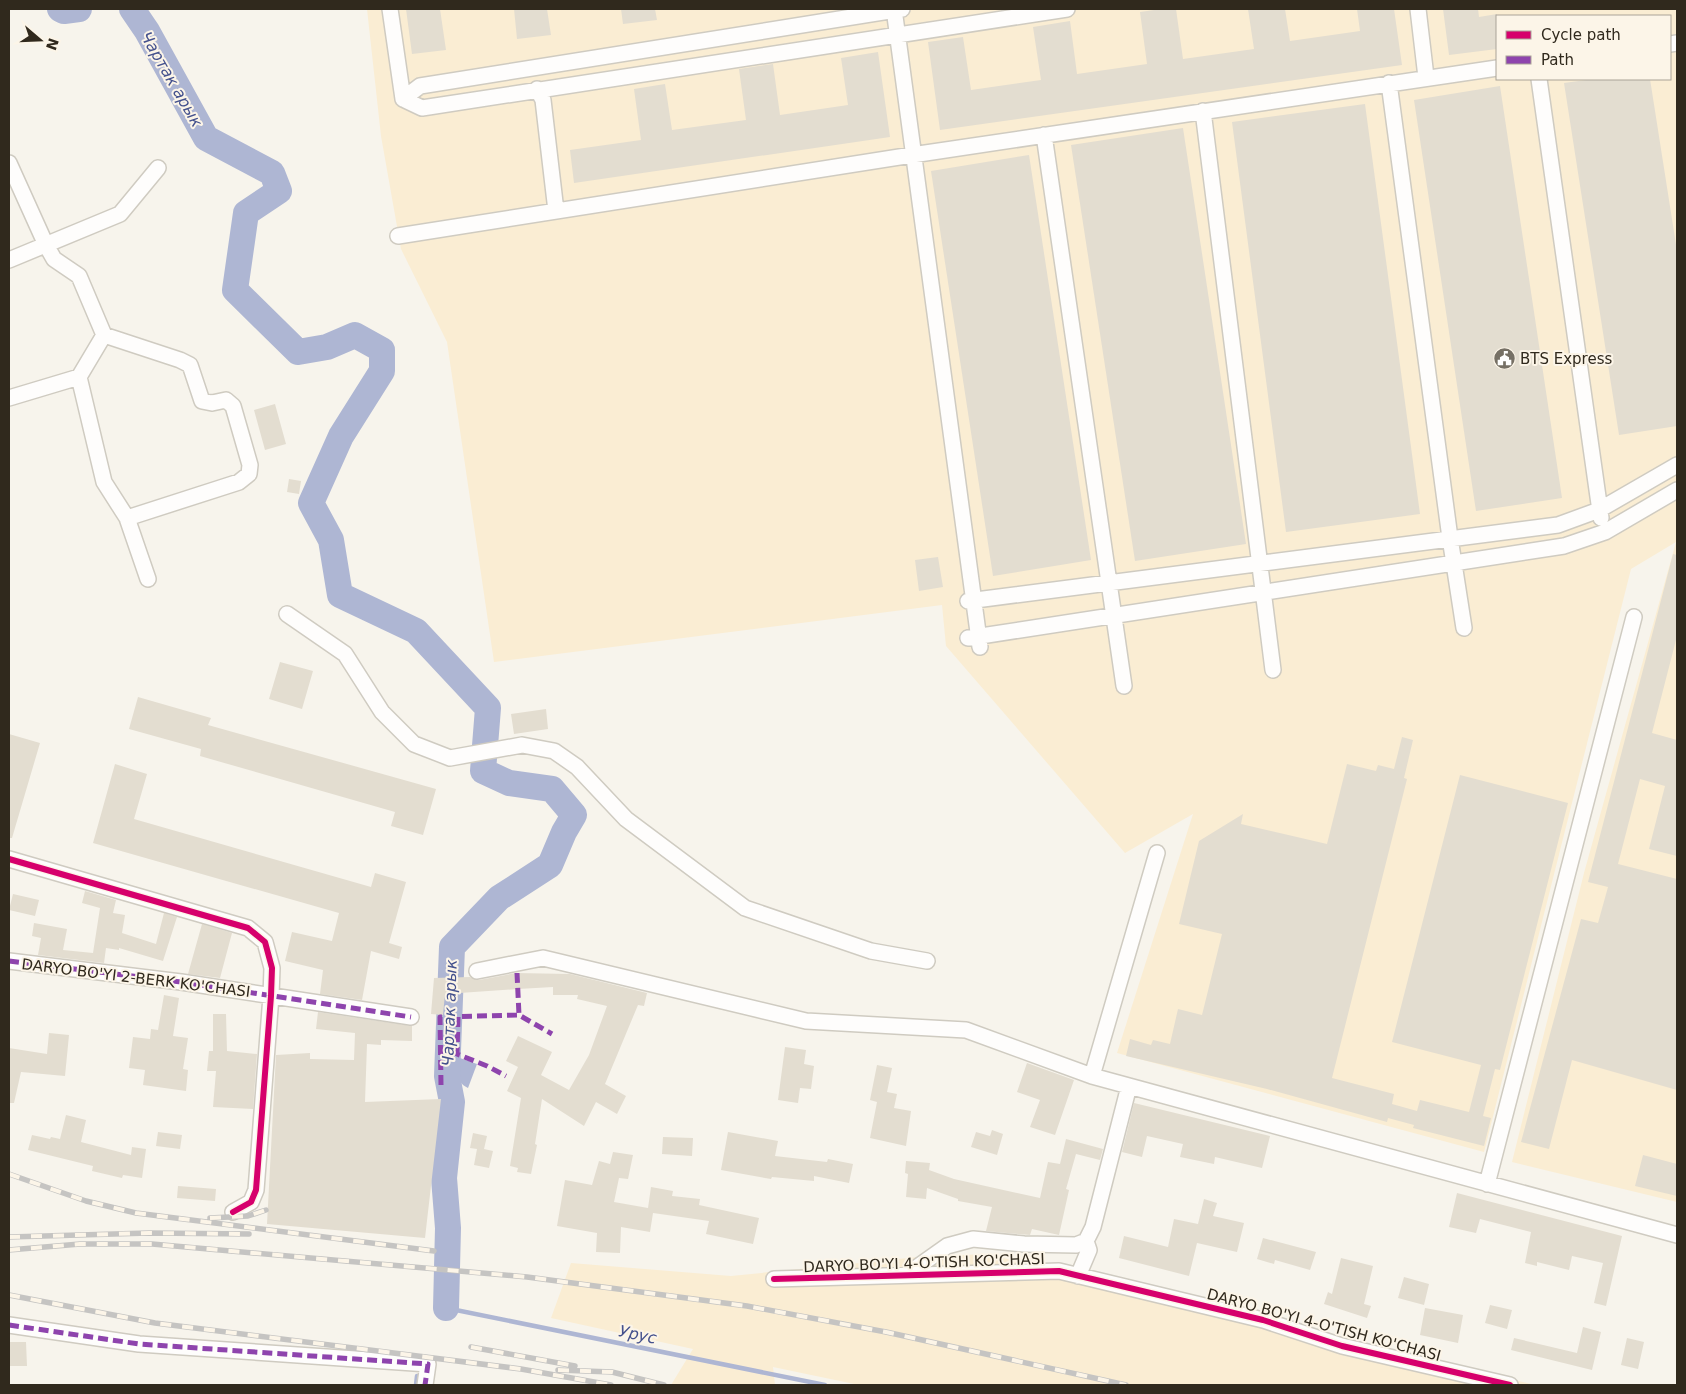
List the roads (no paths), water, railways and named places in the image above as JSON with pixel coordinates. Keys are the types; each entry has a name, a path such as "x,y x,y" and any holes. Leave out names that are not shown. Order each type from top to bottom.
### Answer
{"street":[{"path":"390,9 403,99"},
{"path":"403,99 420,86 897,9 898,36 912,155 975,640 1114,616 1564,546 1605,532 1677,490"},
{"path":"403,99 422,108 1067,9"},
{"path":"1418,9 1426,77"},
{"path":"398,236 912,155 1426,77 1496,68"},
{"path":"1539,80 1599,510 1605,532"},
{"path":"1389,83 1450,538 1464,628"},
{"path":"537,89 543,100 556,211"},
{"path":"1203,111 1272,670"},
{"path":"1044,135 1124,686"},
{"path":"9,163 54,259 80,276 104,335 190,365 202,401 212,403 226,400 233,406 250,465 249,474 239,482 127,518"},
{"path":"9,260 120,214 158,168"},
{"path":"9,398 79,377 104,335"},
{"path":"79,377 104,482 127,518 148,579"},
{"path":"971,601 1558,525 1599,510 1677,465"},
{"path":"287,614 345,654 382,712 414,744 450,758 522,745 554,751 577,767 626,819 745,908 872,951 927,961"},
{"path":"1487,1184 1634,617"},
{"path":"1092,1076 1157,853"},
{"path":"9,859 248,928 265,942 272,968 271,996 256,1190 251,1202 233,1212"},
{"path":"478,971 543,958 806,1021 966,1030 1092,1076 1677,1236"},
{"name":"DARYO BO'YI 2-BERK KO'CHASI","path":"9,962 181,982 411,1017"},
{"path":"906,1275 947,1246 973,1240 1024,1244 1076,1245 1086,1241 1093,1227 1129,1086"},
{"path":"1078,1276 1089,1250 1086,1241"},
{"name":"DARYO BO'YI 4-O'TISH KO'CHASI","path":"774,1279 1059,1271 1263,1320 1342,1346 1510,1385"},
{"path":"9,1325 139,1344 428,1364 425,1385"}],"water":[{"path":"457,1057 477,1064 468,1088 459,1079"}],"waterway":[{"name":"Чартак арык","path":"60,9 64,11 79,9"},
{"name":"Чартак арык","path":"132,9 147,31 206,138 272,173 279,191 246,213 235,290 298,352 327,347 355,335 382,350 382,371 341,436 311,503 331,540 340,595 416,631 488,708 483,771 509,783 552,789 574,815 564,832 550,865 499,898 452,947 447,1076 452,1102 444,1178 448,1228 446,1308"},
{"name":"Урус","path":"444,1317 446,1308 825,1385"},
{"name":"Чартак арык","path":"416,1385 417,1376"}],"railway":[{"path":"9,1174 86,1201 136,1213 434,1251"},
{"path":"210,1218 248,1216 266,1210"},
{"path":"9,1237 149,1233 249,1234"},
{"path":"9,1250 80,1244 152,1244 527,1277 747,1306 886,1332 1126,1385"},
{"path":"9,1295 155,1323 521,1369 611,1385"},
{"path":"471,1347 575,1366"},
{"path":"558,1370 612,1372 664,1385"}],"place":[{"name":"BTS Express","path":"1504,359"}]}
